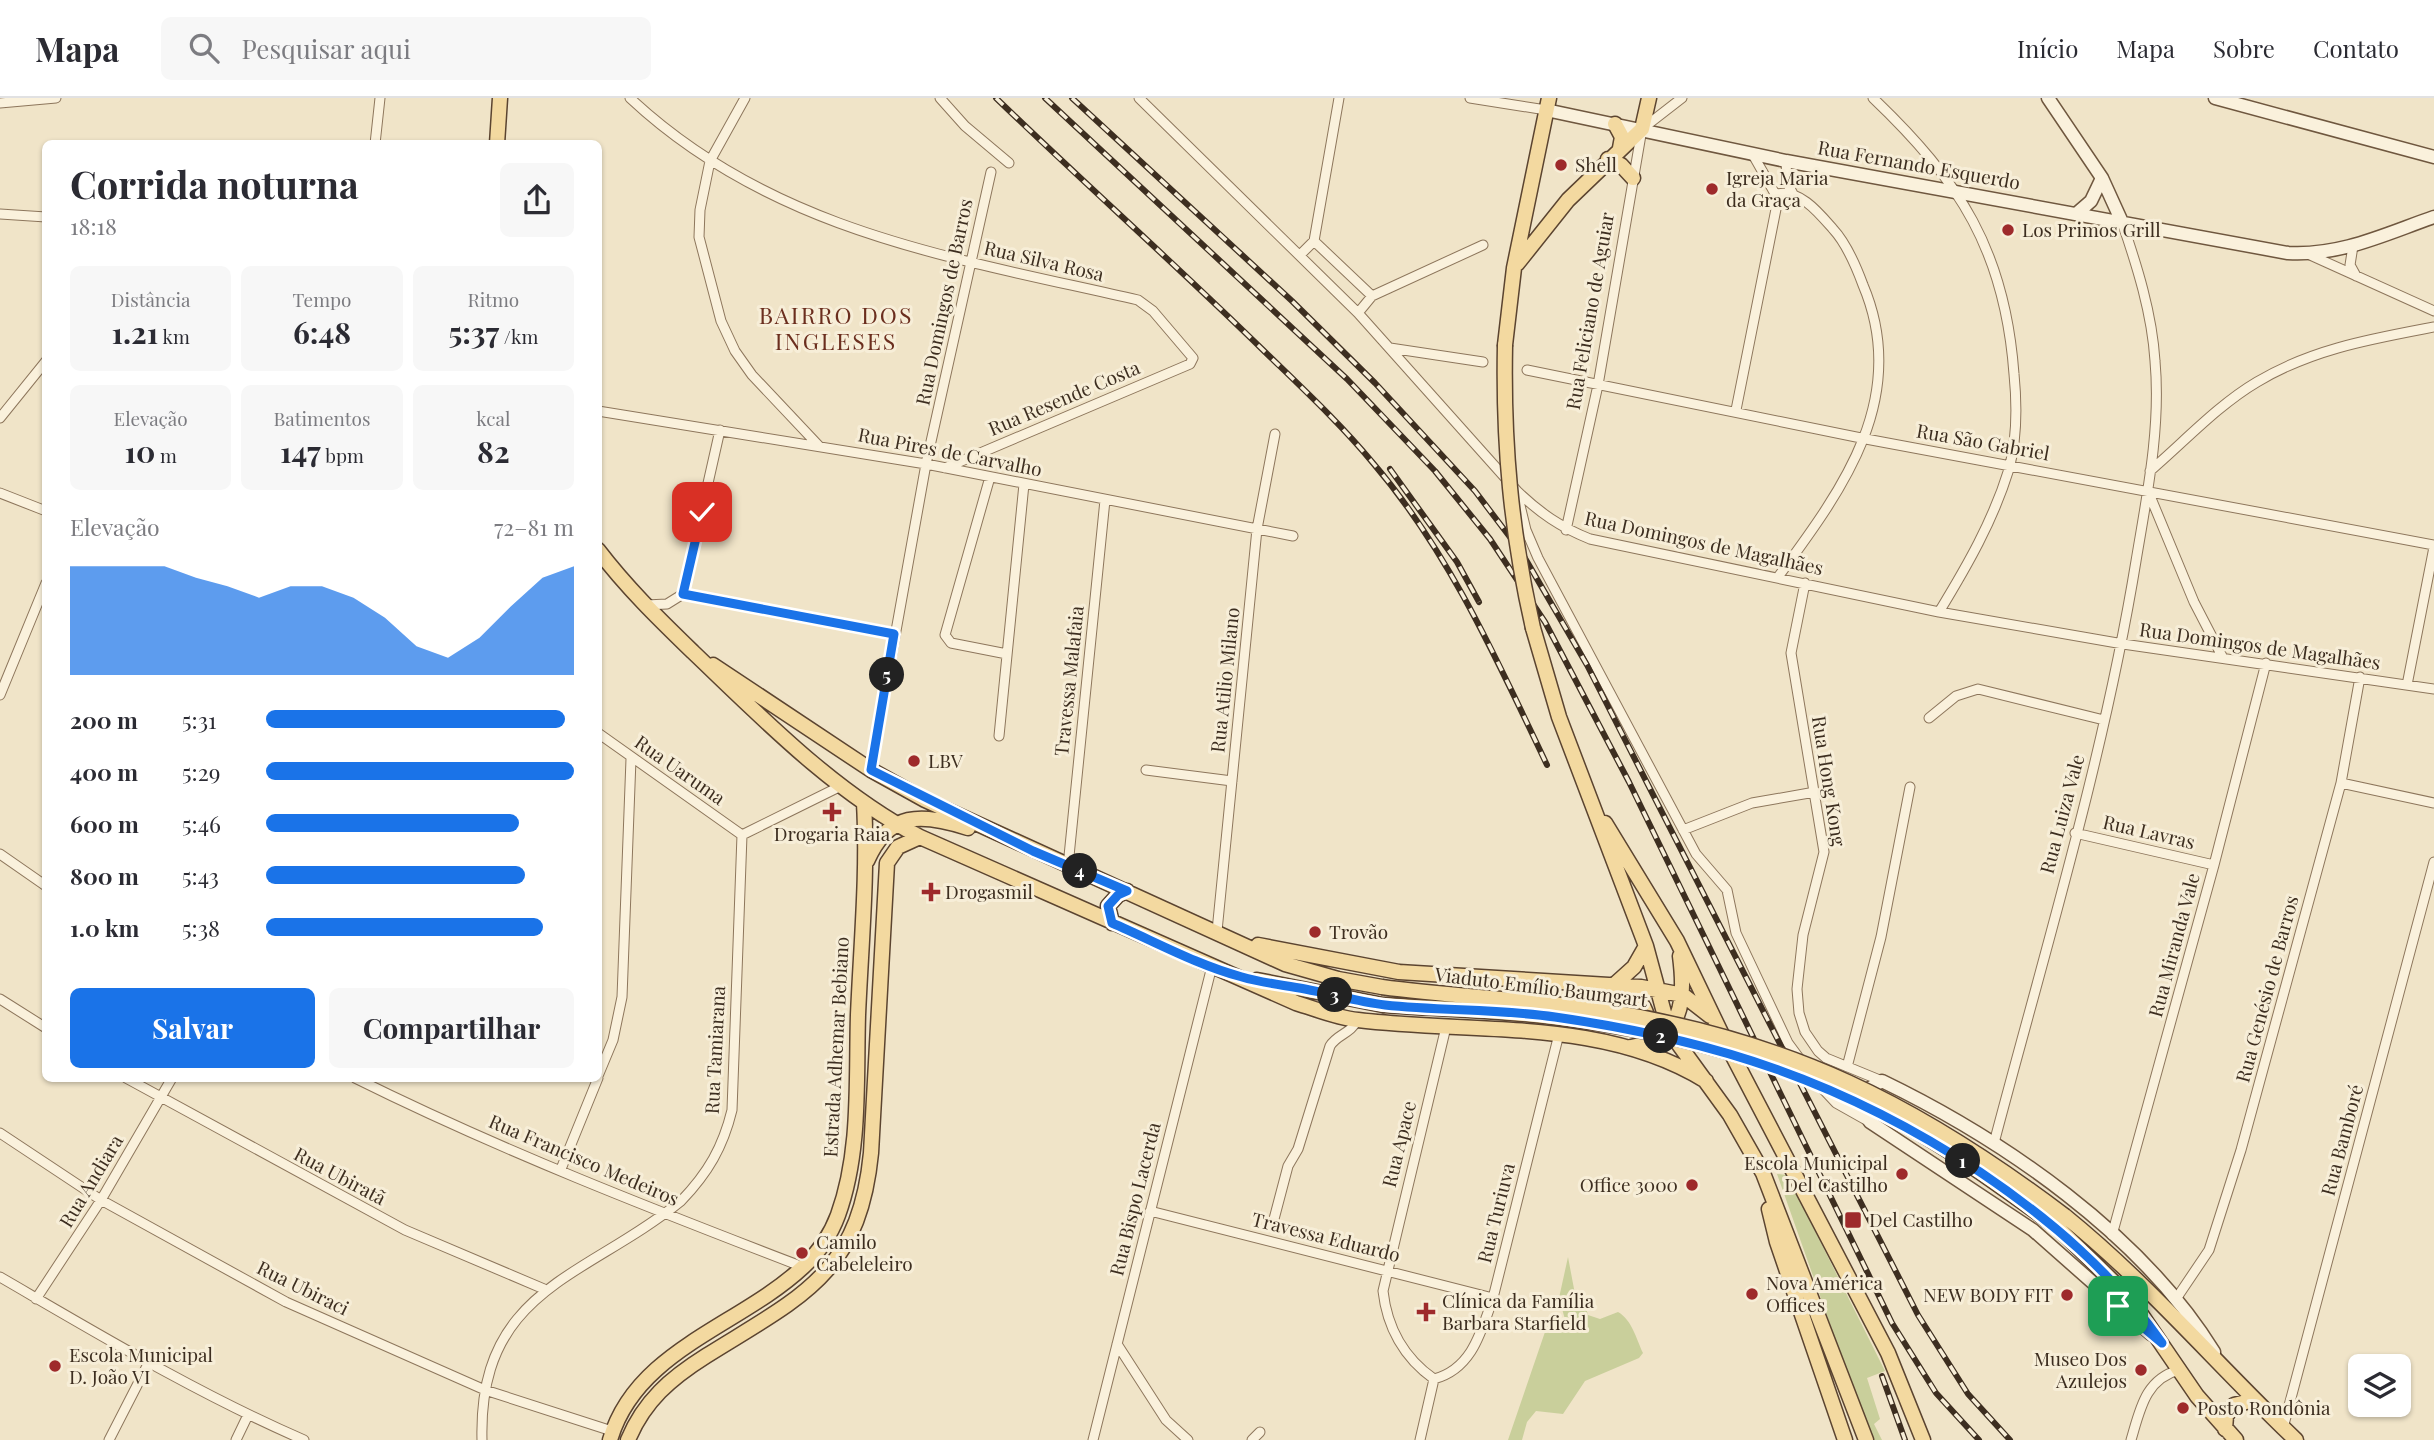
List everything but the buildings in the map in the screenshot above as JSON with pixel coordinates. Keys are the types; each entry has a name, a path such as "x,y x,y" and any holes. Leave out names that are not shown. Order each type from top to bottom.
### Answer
{"main road":[{"name":"Rua Feliciano de Aguiar","path":"1642,129 1649,98"},
{"path":"1547,104 1514,268 1505,345 1506,455 1516,554 1544,671 1581,779 1646,946 1669,1031 1706,1081 1763,1173 1866,1440"},
{"path":"496,140 500,105"},
{"path":"1615,124 1622,137 1620,148"},
{"path":"1514,268 1545,225 1608,159 1642,129"},
{"path":"1608,159 1621,165 1633,178"},
{"path":"602,555 645,606 736,696 864,803 920,837 1296,1003 1357,1020 1559,1034 1628,1047 1671,1060 1706,1081"},
{"path":"694,652 871,770 1033,851 1240,941 1399,972 1658,990 1683,995 1715,1021"},
{"name":"Estrada Adhemar Bebiano","path":"611,1436 624,1405 657,1369 803,1267 823,1243 838,1216 853,1143 864,869 864,803"},
{"path":"1592,805 1637,872 1677,941 1724,1039 1888,1353 1923,1440"},
{"path":"864,869 875,843 894,823 916,819 943,820 1033,851"},
{"path":"628,1440 650,1400 684,1371 809,1289 835,1262 857,1225 869,1181 887,863 898,847 920,837"},
{"path":"1112,923 1108,906 1118,895 1127,891"},
{"name":"Viaduto Emílio Baumgart","path":"1240,941 1285,964 1338,979 1382,987 1603,1010 1676,1024 1773,1050 1847,1080 1924,1119 1996,1165 2061,1222"},
{"path":"1628,1047 1643,1045 1669,1031 1679,1013 1683,995 1677,941"},
{"path":"1614,985 1634,967 1646,946"},
{"name":"Viaduto Emílio Baumgart","path":"1241,977 1383,1005 1552,1017 1686,1041 1751,1058 1840,1092 1889,1117 1934,1142 2061,1222"},
{"path":"1614,985 1636,997 1647,1016 1645,1032 1628,1047"},
{"path":"1706,1081 1690,1046 1688,1034 1693,1028 1700,1026 1724,1039"},
{"path":"1763,1173 1777,1242 1845,1440"},
{"path":"2061,1222 2165,1305 2219,1360 2282,1434 2296,1440"},
{"path":"2061,1222 2116,1283 2230,1435"},
{"path":"2230,1435 2226,1416 2234,1405 2254,1400"}],"street":[{"path":"0,103 56,98"},
{"path":"375,140 380,98"},
{"path":"500,105 507,98"},
{"name":"Rua Silva Rosa","path":"630,98 653,120 710,161 776,200 843,227 972,262 1138,300 1153,311 1193,358"},
{"path":"745,98 710,161 700,210 699,237 721,321 735,351 752,374 819,446"},
{"path":"940,98 965,126 1009,163"},
{"name":"Rua Domingos de Magalhães","path":"1139,98 1358,313 1517,491 1540,513 1566,530 1590,539 1939,612 2123,644 2222,656 2434,690"},
{"path":"1300,255 1314,241 1339,98"},
{"name":"Rua Fernando Esquerdo","path":"1470,98 1547,104 1615,124 1786,161 2262,250 2310,255 2434,311"},
{"path":"1642,129 1682,98"},
{"path":"1872,98 1909,134 1956,191 1976,224 1999,278 2012,341 2017,404 2010,466 1986,530 1939,612"},
{"path":"2048,98 2102,178 2122,222"},
{"path":"2215,98 2434,157"},
{"name":"Rua Feliciano de Aguiar","path":"1566,530 1598,385 1642,129"},
{"path":"1736,410 1777,194 1752,153"},
{"path":"1778,577 1840,490 1866,439 1879,371 1872,305 1837,233 1819,213 1793,194 1787,184 1786,161"},
{"name":"Rua Domingos de Barros","path":"871,770 926,464 991,172"},
{"path":"2076,214 2091,201 2102,178"},
{"path":"1777,194 1793,194"},
{"path":"0,214 42,217"},
{"path":"2310,255 2354,246 2434,217"},
{"name":"Rua Luiza Vale","path":"1994,1143 2123,644 2148,490 2157,390 2155,358 2143,291 2122,222"},
{"path":"1314,241 1372,296"},
{"path":"1358,313 1372,296 1483,245"},
{"path":"2354,246 2350,265 2357,277"},
{"path":"2150,471 2255,383 2298,361 2345,344 2434,327"},
{"path":"1390,348 1483,362"},
{"name":"Rua Resende Costa","path":"945,468 1190,364 1193,358"},
{"path":"0,418 42,366"},
{"name":"Rua São Gabriel","path":"1527,370 1736,410 1866,439 2434,546"},
{"name":"Rua Pires de Carvalho","path":"602,412 926,464 1293,536"},
{"path":"683,594 720,430"},
{"name":"Rua Atilio Milano","path":"1217,931 1257,529 1275,434"},
{"path":"990,477 945,635 951,643 1007,654"},
{"path":"999,736 1024,484"},
{"path":"2148,490 2194,602 2222,656"},
{"path":"1517,491 1526,530 1538,558 1696,854 1727,890 1737,933 1788,1043 1820,1087 1836,1103 1987,1197 2050,1243 2162,1343"},
{"path":"0,493 42,509"},
{"name":"Travessa Malafaia","path":"1068,866 1105,500"},
{"path":"2407,685 2434,546"},
{"name":"Rua Hong Kong","path":"1805,583 1791,653 1824,852 1803,935 1797,989 1805,1032 1826,1058"},
{"path":"0,695 42,593"},
{"path":"645,606 667,604 683,594 894,634"},
{"path":"662,623 667,604"},
{"name":"Rua Miranda Vale","path":"2112,1235 2214,865 2266,663"},
{"name":"Rua Genésio de Barros","path":"2176,1299 2205,1259 2241,1150 2341,783 2360,677"},
{"path":"1929,718 1956,696 1978,689 2104,720"},
{"name":"Rua Uaruma","path":"602,736 742,835"},
{"path":"602,1067 613,1040 622,997 632,759"},
{"path":"1146,770 1232,781"},
{"path":"2341,783 2434,803"},
{"path":"742,835 843,785"},
{"path":"1847,1067 1881,937 1910,787"},
{"path":"1683,830 1752,803 1815,792"},
{"name":"Rua Lavras","path":"2075,833 2214,865"},
{"name":"Rua Tamiarana","path":"482,1440 485,1390 492,1362 512,1326 544,1289 665,1214 698,1183 712,1164 726,1134 732,1110 742,835"},
{"path":"0,854 42,883"},
{"name":"Rua Bamboré","path":"2282,1434 2434,862"},
{"name":"Rua Bispo Lacerda","path":"1093,1440 1212,966"},
{"path":"0,999 42,1025"},
{"path":"1274,1219 1288,1166 1298,1149 1330,1046 1336,1038 1351,1031 1357,1020"},
{"name":"Rua Apace","path":"1434,1379 1409,1356 1389,1322 1383,1291 1446,1027"},
{"name":"Rua Turiuva","path":"1434,1379 1459,1368 1468,1357 1493,1298 1559,1034"},
{"path":"1820,1087 1816,1074 1826,1058 1928,1103 1994,1143 2061,1190 2112,1235 2193,1318 2219,1360"},
{"path":"1870,1122 1859,1099 1871,1086 1882,1081"},
{"name":"Rua Ubiratã","path":"132,1082 405,1230 544,1289"},
{"name":"Rua Andiara","path":"36,1299 102,1200 170,1082"},
{"name":"Rua Francisco Medeiros","path":"363,1082 410,1105 665,1214 803,1267"},
{"path":"561,1169 596,1082"},
{"name":"Rua Ubiraci","path":"0,1133 102,1200 286,1302 485,1390 611,1436"},
{"name":"Travessa Eduardo","path":"1150,1211 1493,1298"},
{"path":"0,1278 148,1364 304,1440"},
{"path":"1117,1344 1166,1420 1188,1440"},
{"path":"109,1440 148,1364"},
{"path":"2130,1440 2152,1385 2167,1373 2179,1370"},
{"path":"1420,1440 1434,1379"},
{"path":"236,1440 248,1415"},
{"path":"1252,1440 1260,1432"}],"green space":[{"path":"1777,1174 1787,1175 1885,1371 1867,1378 1880,1419 1874,1424 1882,1440 1871,1440"},
{"path":"1568,1257 1575,1294 1583,1298 1588,1315 1600,1319 1618,1312 1623,1315 1643,1353 1639,1358 1585,1381 1563,1414 1536,1411 1527,1422 1522,1440 1508,1440 1546,1329 1549,1324 1560,1326 1566,1323 1559,1298"}],"railway":[{"path":"996,98 1291,377 1373,463 1425,533 1470,608 1547,765"},
{"path":"1045,98 1347,379 1435,471 1490,539 1545,622 1629,782 1892,1323 1936,1393 1979,1440"},
{"path":"1072,98 1292,301 1375,383 1475,491 1522,553 1587,665 1918,1315 1968,1394 2010,1440"},
{"path":"1390,469 1457,562 1479,602"},
{"path":"1882,1376 1905,1440"}],"place":[{"name":"Shell","path":"1561,165"},
{"name":"Igreja Maria da Graça","path":"1712,189"},
{"name":"Los Primos Grill","path":"2008,230"},
{"name":"LBV","path":"914,761"},
{"name":"Drogaria Raia","path":"832,812"},
{"name":"Drogasmil","path":"931,892"},
{"name":"Trovão","path":"1315,932"},
{"name":"Escola Municipal Del Castilho","path":"1902,1174"},
{"name":"Office 3000","path":"1692,1185"},
{"name":"Del Castilho","path":"1853,1220"},
{"name":"Camilo Cabeleleiro","path":"802,1253"},
{"name":"Nova América Offices","path":"1752,1294"},
{"name":"NEW BODY FIT","path":"2067,1295"},
{"name":"Clínica da Família Barbara Starfield","path":"1426,1312"},
{"name":"Escola Municipal D. João VI","path":"55,1366"},
{"name":"Museo Dos Azulejos","path":"2141,1370"},
{"name":"Posto Rondônia","path":"2183,1408"}],"district":[{"name":"BAIRRO DOS INGLESES","path":"836,329"}],"route":[{"path":"702,512 683,594 894,634 871,770 925,800 1033,851 1127,891 1111,900 1108,906 1112,923 1241,977 1383,1005 1552,1017 1621,1028 1751,1058 1792,1073 1840,1092 1889,1117 1934,1142 2005,1189 2057,1227 2116,1283 2162,1343 2118,1306"}]}
